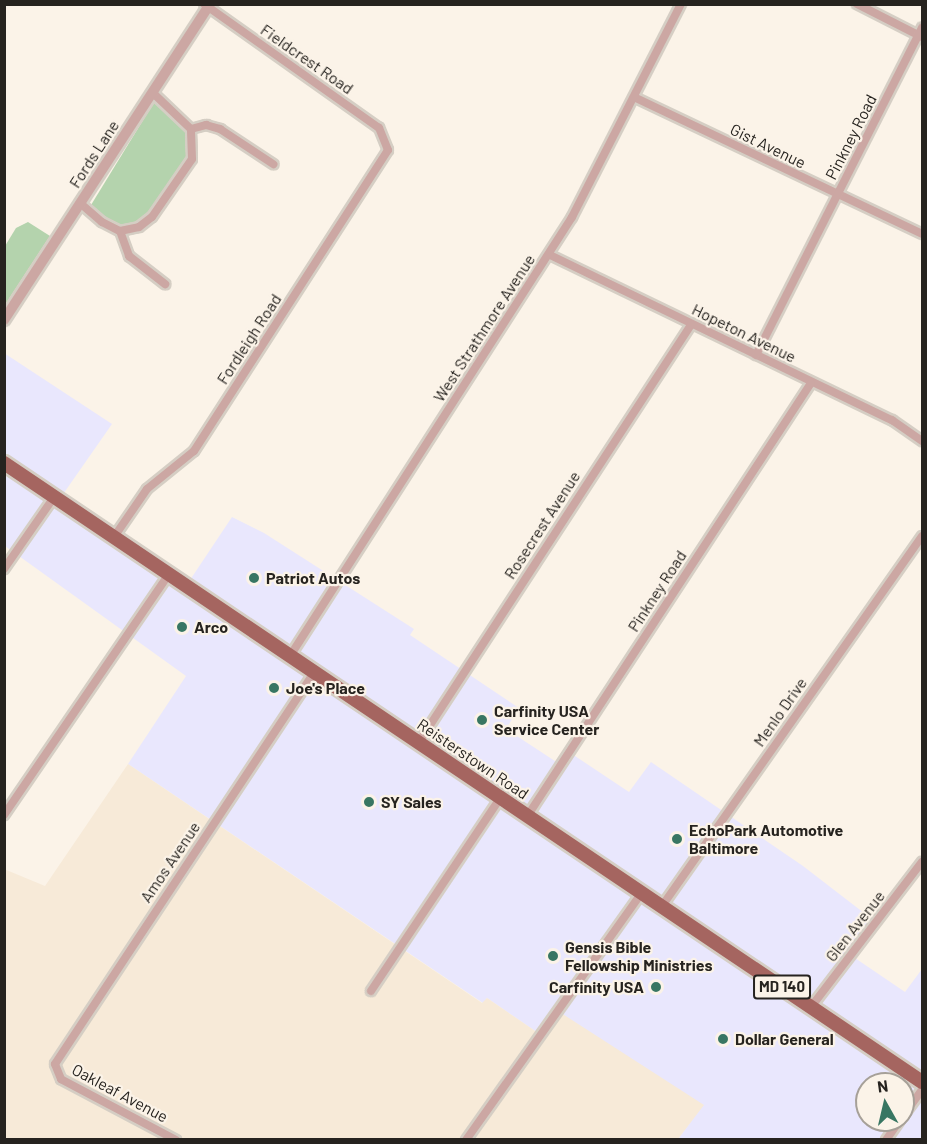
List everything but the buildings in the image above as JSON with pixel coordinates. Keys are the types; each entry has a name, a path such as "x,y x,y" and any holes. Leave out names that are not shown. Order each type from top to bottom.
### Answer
{"main road":[{"name":"Reisterstown Road","path":"4,464 922,1082"}],"street":[{"name":"West Strathmore Avenue","path":"290,656 550,255 681,4"},
{"path":"856,4 921,34"},
{"name":"Fords Lane","path":"4,320 153,93 207,6"},
{"name":"Fieldcrest Road","path":"207,6 380,128 388,142"},
{"name":"Pinkney Road","path":"756,355 921,34"},
{"path":"80,203 102,222 120,231 147,223 192,159 191,129 153,93"},
{"name":"Gist Avenue","path":"633,97 838,197 922,234"},
{"path":"191,129 206,126 220,129 273,164"},
{"name":"Fordleigh Road","path":"114,537 147,489 194,451 386,156 388,142"},
{"path":"120,231 129,256 165,284"},
{"name":"Hopeton Avenue","path":"550,255 811,383 892,420 922,441"},
{"name":"Rosecrest Avenue","path":"419,742 691,324"},
{"name":"Pinkney Road","path":"528,815 811,383"},
{"path":"4,569 54,497"},
{"name":"Menlo Drive","path":"662,906 922,536"},
{"path":"5,814 169,574"},
{"name":"Amos Avenue","path":"55,1070 314,672"},
{"path":"371,991 501,797"},
{"name":"Glen Avenue","path":"811,1007 922,862"},
{"path":"466,1140 642,892"},
{"name":"Oakleaf Avenue","path":"55,1070 61,1079 176,1140"}],"shaded area":[{"path":"4,353 112,424 59,500 186,586 232,517 264,533 414,629 410,635 519,708 506,729 561,765 569,752 629,792 651,762 803,866 877,923 852,956 905,992 922,969 922,1139 678,1139 703,1105 541,1035 487,998 483,1003 128,764 186,676 5,546"},
{"path":"128,764 482,1003 487,998 541,1035 558,1011 704,1105 678,1139 5,1139 4,869 45,886"}],"green space":[{"path":"156,99 186,129 191,147 188,159 141,223 123,227 102,219 91,205"},
{"path":"28,222 50,236 5,305 5,246 16,228"}],"place":[{"name":"Patriot Autos","path":"254,578"},
{"name":"Arco","path":"182,627"},
{"name":"Joe's Place","path":"274,688"},
{"name":"Carfinity USA Service Center","path":"482,720"},
{"name":"SY Sales","path":"369,802"},
{"name":"EchoPark Automotive Baltimore","path":"677,839"},
{"name":"Gensis Bible Fellowship Ministries","path":"553,956"},
{"name":"Carfinity USA","path":"656,987"},
{"name":"Dollar General","path":"723,1039"}]}
